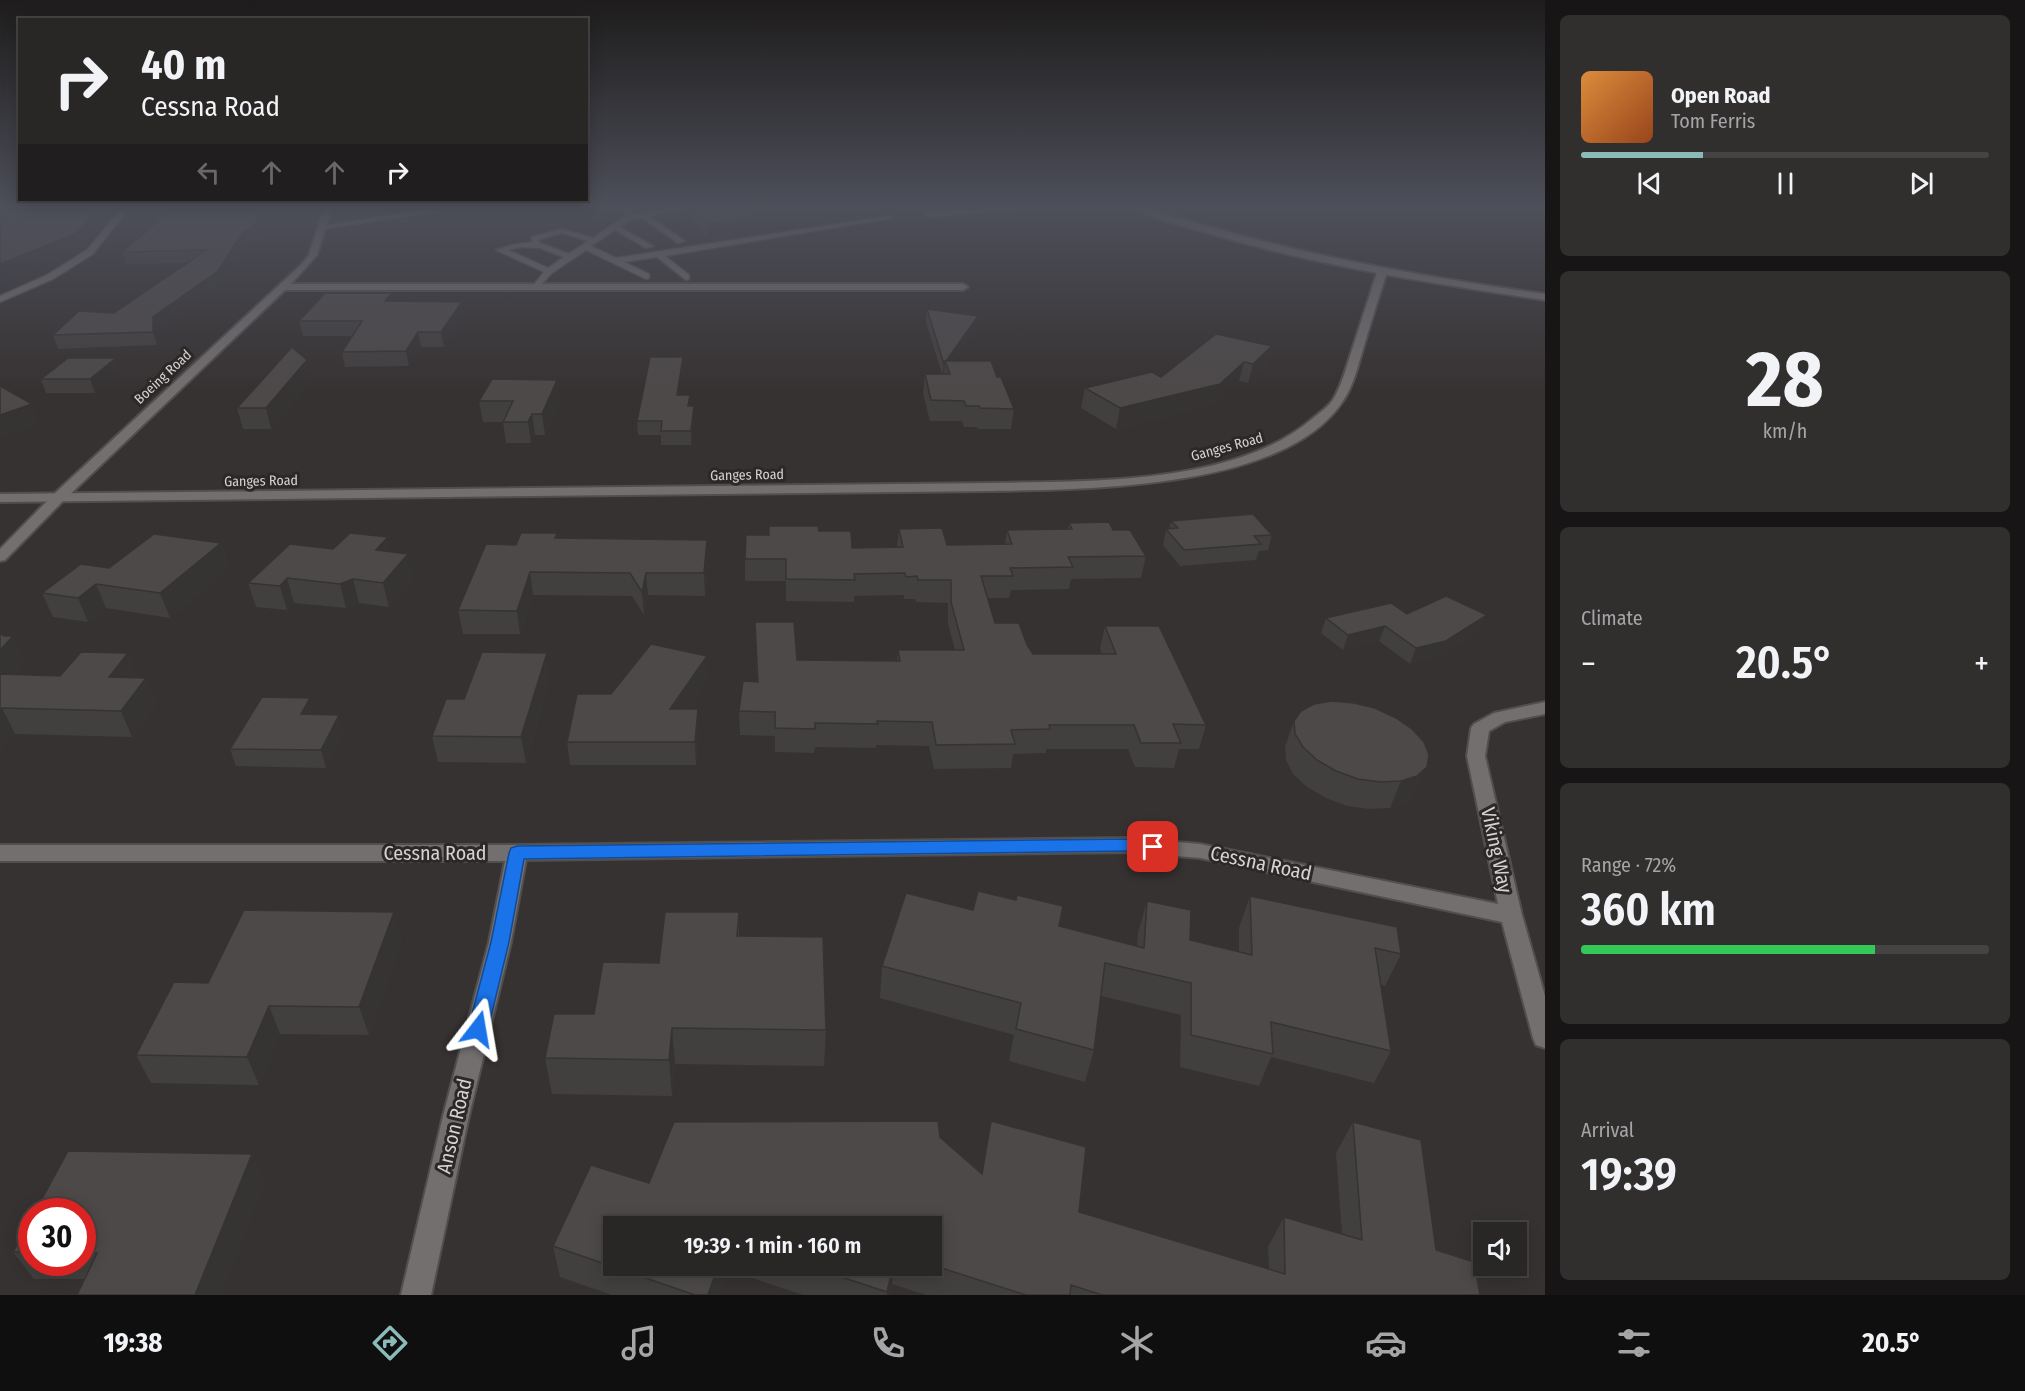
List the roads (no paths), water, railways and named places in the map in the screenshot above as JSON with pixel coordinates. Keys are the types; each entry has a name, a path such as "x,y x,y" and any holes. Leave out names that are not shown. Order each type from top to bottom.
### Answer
{"street":[{"name":"Boeing Road","path":"0,557 58,498 302,268"},
{"path":"1365,268 1545,297"},
{"name":"Ganges Road","path":"0,498 992,487 1070,484 1196,472 1244,461 1276,449 1299,436 1332,408 1350,376 1382,272"},
{"path":"281,287 963,287"},
{"name":"Viking Way","path":"1545,708 1500,717 1480,729 1476,756 1511,915 1545,1038"},
{"name":"Cessna Road","path":"0,853 517,853 1130,845 1200,850 1511,915"},
{"name":"Anson Road","path":"416,1295 456,1116 500,942 517,853"}],"lane":[{"path":"0,299 64,268"},
{"path":"543,268 549,271"},
{"path":"536,286 553,268"},
{"path":"630,268 646,276"},
{"path":"676,268 686,277"}]}
